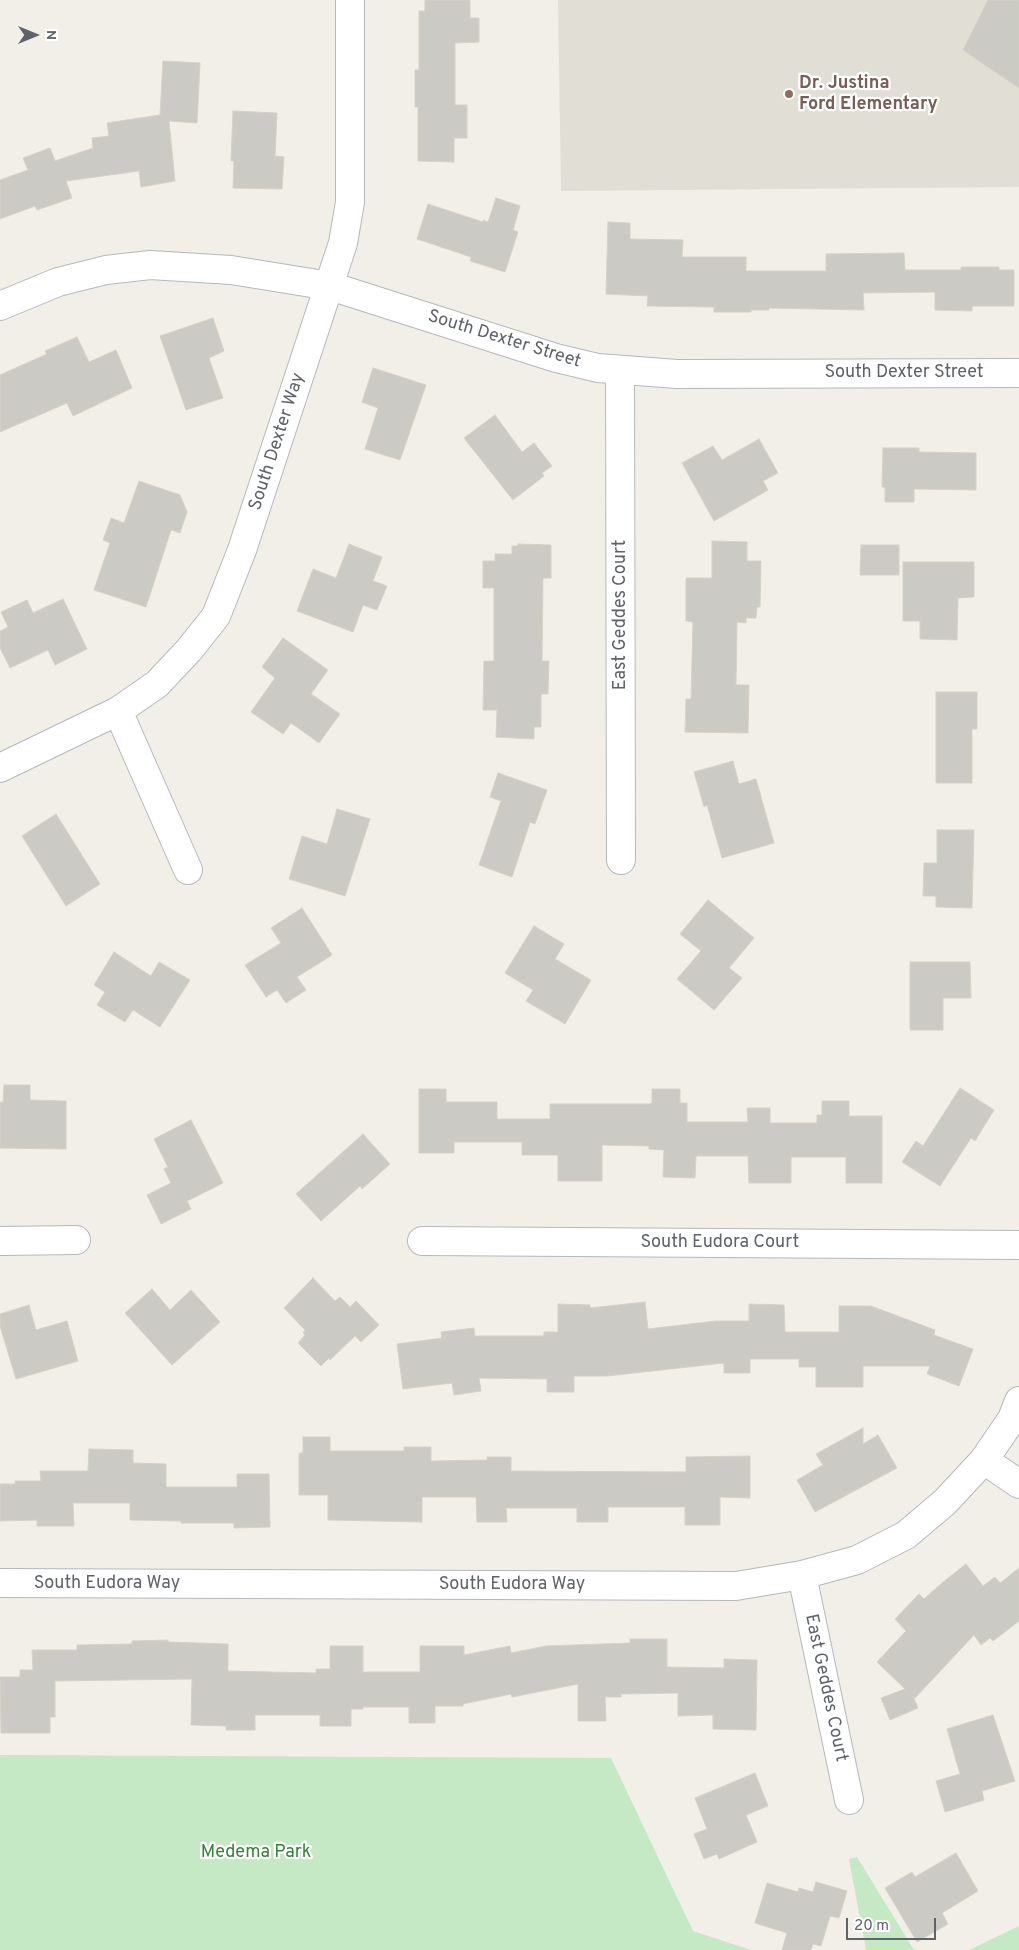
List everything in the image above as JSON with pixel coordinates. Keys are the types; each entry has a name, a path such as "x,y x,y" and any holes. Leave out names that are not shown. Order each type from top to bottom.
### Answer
{"street":[{"name":"South Dexter Way","path":"0,768 118,711 157,684 189,650 216,616 242,550 343,243 350,202 350,0"},
{"name":"South Dexter Street","path":"0,306 58,282 106,270 150,265 232,270 330,286 556,358 620,371 677,374 1019,373"},
{"name":"East Geddes Court","path":"620,371 621,860"},
{"path":"118,711 188,870"},
{"path":"0,1241 76,1240"},
{"name":"South Eudora Court","path":"422,1241 1019,1244"},
{"name":"South Eudora Way","path":"0,1583 736,1586 802,1575 857,1560 906,1534 944,1502 984,1460 1012,1419 1019,1401"},
{"path":"984,1460 1019,1484"},
{"name":"East Geddes Court","path":"802,1575 849,1800"}],"shaded area":[{"name":"Dr. Justina Ford Elementary","path":"558,0 1019,0 1019,187 561,191"}],"green space":[{"name":"Medema Park","path":"0,1755 611,1758 693,1931 751,1950 0,1950"},
{"path":"857,1857 914,1950 866,1950 849,1859"},
{"path":"1019,1926 1019,1950 969,1950"}],"building":[{"path":"425,0 470,0 470,18 479,18 479,42 455,43 455,105 467,105 467,138 454,138 454,162 418,161 418,107 415,107 415,70 419,70 419,11 425,11"},
{"path":"988,0 1019,0 1019,88 963,50"},
{"path":"163,61 200,63 197,123 169,121 175,181 141,187 139,171 66,181 72,198 37,210 35,206 0,219 0,180 28,170 23,158 50,148 55,161 93,148 92,138 109,136 107,123 160,115"},
{"path":"233,111 277,113 275,156 284,157 282,189 233,188 234,161 231,161"},
{"path":"496,198 520,206 513,230 518,232 505,272 470,261 471,257 417,239 428,204 488,222"},
{"path":"608,222 630,223 630,239 683,240 682,257 746,257 746,271 826,271 826,254 904,253 905,270 961,270 961,267 999,267 999,270 1014,270 1014,306 972,306 972,311 935,310 935,292 863,293 864,310 769,308 769,310 751,310 751,312 714,312 714,307 647,306 648,296 606,294"},
{"path":"213,318 224,351 209,358 223,398 186,410 160,336"},
{"path":"77,337 89,362 116,350 132,388 73,416 67,403 0,432 0,375 47,354 45,351"},
{"path":"373,368 426,385 400,460 365,449 378,408 362,402"},
{"path":"495,415 522,452 534,443 552,466 542,473 544,476 513,500 464,438"},
{"path":"759,439 778,473 763,481 768,490 714,521 682,463 713,446 722,460"},
{"path":"883,448 919,448 919,452 976,453 976,490 914,489 914,502 885,502 885,487 882,487"},
{"path":"139,481 180,495 187,512 180,533 171,530 146,607 94,590 110,543 103,540 111,518 124,523"},
{"path":"712,541 747,542 747,561 761,561 760,607 757,607 756,618 746,618 746,623 737,622 736,685 749,685 748,733 685,732 686,699 691,699 693,622 686,621 686,578 712,578"},
{"path":"349,544 382,557 373,581 387,586 377,610 363,605 353,632 297,611 313,569 336,578"},
{"path":"518,544 551,545 551,578 543,578 542,661 549,661 548,694 541,694 541,727 534,727 534,739 496,737 497,710 483,710 484,661 494,661 494,588 483,588 483,561 495,561 495,554 512,554 512,546 518,546"},
{"path":"861,545 899,545 899,575 860,575"},
{"path":"903,562 974,562 974,597 958,598 957,640 920,639 920,621 903,621"},
{"path":"63,599 87,649 55,665 48,650 10,668 0,648 0,631 8,627 1,612 27,600 33,613"},
{"path":"283,638 328,670 311,694 340,714 319,743 291,723 283,734 251,712 275,678 262,667"},
{"path":"936,692 977,692 977,729 972,729 972,783 936,783"},
{"path":"733,761 739,784 756,779 774,843 722,858 707,805 704,807 694,772"},
{"path":"498,773 547,790 535,824 530,822 512,877 479,865 501,801 490,797"},
{"path":"337,809 370,819 345,896 289,879 302,836 327,844"},
{"path":"56,814 100,884 66,906 22,836"},
{"path":"937,830 974,830 972,908 936,907 936,896 923,896 924,863 937,863"},
{"path":"708,900 754,938 729,968 742,978 714,1010 677,979 701,951 680,934"},
{"path":"302,908 332,955 297,977 306,990 286,1003 277,990 266,997 245,965 281,943 271,928"},
{"path":"534,926 564,944 555,959 591,980 565,1024 526,1001 533,990 505,973"},
{"path":"114,952 151,976 159,962 190,980 160,1027 133,1010 125,1022 97,1005 105,992 94,985"},
{"path":"910,962 970,962 971,998 943,998 943,1030 910,1030"},
{"path":"4,1085 30,1085 30,1100 66,1101 66,1149 0,1148 0,1102 3,1103"},
{"path":"960,1088 994,1110 975,1141 971,1138 940,1186 902,1162 916,1141 923,1146"},
{"path":"419,1089 446,1089 446,1102 497,1102 497,1119 550,1119 550,1104 649,1104 652,1103 652,1089 680,1089 680,1103 687,1103 687,1122 748,1122 747,1108 770,1108 770,1123 817,1123 817,1115 822,1115 822,1101 849,1101 849,1116 882,1116 882,1183 846,1183 846,1157 791,1157 791,1183 749,1183 748,1156 696,1156 695,1178 663,1177 664,1150 649,1149 649,1146 602,1145 602,1181 558,1181 558,1155 522,1155 522,1142 454,1142 454,1153 419,1153"},
{"path":"191,1120 223,1183 187,1201 191,1209 161,1224 147,1195 171,1183 164,1169 168,1167 154,1139"},
{"path":"363,1134 390,1164 362,1189 360,1186 321,1221 296,1194"},
{"path":"313,1278 335,1301 340,1297 350,1307 356,1301 379,1325 361,1342 355,1336 321,1366 298,1343 305,1335 303,1333 305,1330 284,1308"},
{"path":"152,1289 170,1310 191,1290 220,1322 172,1365 125,1313"},
{"path":"645,1302 648,1329 715,1321 749,1321 749,1304 784,1305 785,1332 839,1332 839,1306 871,1306 935,1330 934,1335 973,1349 959,1386 927,1374 930,1366 863,1366 863,1387 816,1387 816,1367 799,1367 799,1359 750,1359 750,1373 724,1373 724,1363 607,1376 574,1376 574,1392 547,1392 547,1379 479,1378 481,1391 454,1395 452,1383 403,1389 397,1344 442,1338 441,1332 474,1328 475,1336 544,1336 544,1332 558,1332 558,1304 590,1305 590,1308"},
{"path":"29,1305 36,1330 67,1321 78,1361 16,1379 0,1326 0,1314"},
{"path":"863,1428 863,1444 878,1435 897,1468 815,1512 797,1480 823,1465 816,1454"},
{"path":"303,1437 330,1437 330,1451 404,1451 404,1447 431,1447 431,1461 487,1460 487,1457 511,1457 511,1471 686,1472 686,1457 750,1456 750,1498 720,1497 720,1525 685,1525 685,1507 608,1507 608,1522 577,1522 577,1508 506,1508 507,1522 477,1522 476,1497 422,1497 422,1522 328,1520 328,1495 299,1495 299,1453 303,1453"},
{"path":"89,1449 133,1450 133,1463 166,1464 166,1487 237,1487 237,1474 269,1474 270,1527 234,1528 234,1523 181,1523 181,1521 130,1520 130,1503 73,1503 74,1526 37,1526 37,1520 0,1521 0,1484 15,1484 15,1481 41,1481 40,1471 88,1471"},
{"path":"966,1564 983,1586 995,1577 1000,1583 1019,1568 1019,1621 993,1641 990,1638 981,1645 974,1635 915,1698 913,1696 918,1708 890,1720 881,1698 905,1689 877,1662 906,1631 895,1619 919,1594 924,1599"},
{"path":"630,1639 667,1639 667,1667 724,1668 724,1659 757,1660 756,1730 713,1729 713,1715 678,1716 678,1693 621,1694 621,1697 605,1697 606,1721 578,1721 578,1684 512,1697 511,1694 463,1704 463,1706 435,1706 435,1723 409,1723 409,1707 363,1707 363,1709 351,1709 351,1726 320,1726 320,1715 255,1715 255,1730 226,1730 226,1726 191,1725 192,1679 55,1681 55,1717 50,1717 50,1733 1,1733 0,1677 20,1677 20,1670 33,1670 32,1650 77,1650 77,1645 132,1644 132,1641 168,1640 168,1642 228,1644 228,1671 316,1673 316,1669 330,1669 330,1646 363,1646 363,1672 420,1672 420,1646 464,1646 464,1655 510,1646 511,1653 546,1646 630,1643"},
{"path":"993,1715 1015,1781 982,1791 984,1800 945,1812 936,1781 960,1774 947,1729"},
{"path":"755,1773 768,1806 746,1815 757,1842 719,1859 717,1854 704,1859 694,1834 707,1829 695,1798"},
{"path":"956,1853 978,1891 942,1913 948,1924 917,1942 885,1888 912,1872 915,1877"},
{"path":"816,1882 847,1891 839,1918 830,1916 821,1946 813,1944 811,1950 782,1950 787,1933 755,1923 767,1883 798,1892 799,1888 813,1892"}],"place":[{"name":"Dr. Justina Ford Elementary","path":"789,94"}]}
